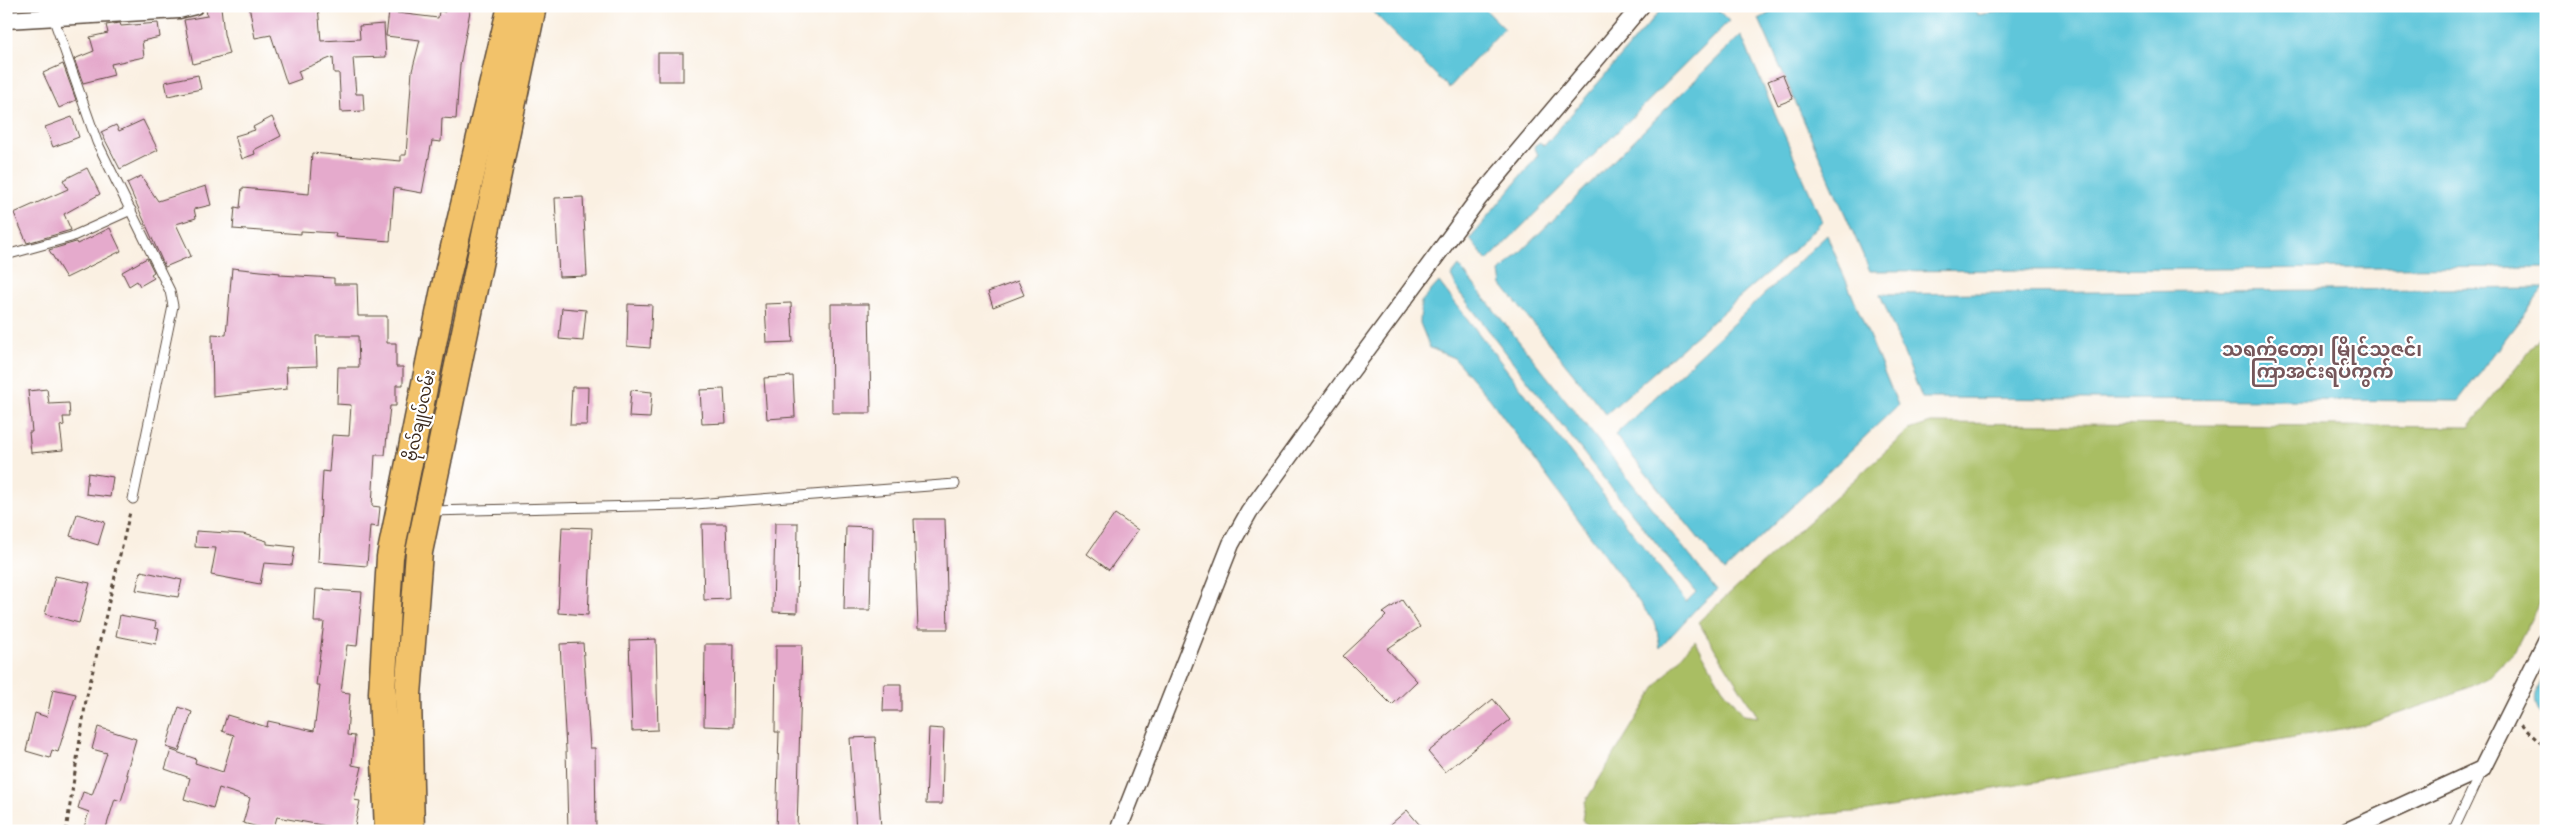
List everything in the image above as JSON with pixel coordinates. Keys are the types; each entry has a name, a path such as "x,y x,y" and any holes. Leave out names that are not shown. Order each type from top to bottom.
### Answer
{"main road":[{"name":"ဗိုလ်ချုပ်လမ်း","path":"411,831 408,695 419,552 524,7"},
{"name":"ဗိုလ်ချုပ်လမ်း","path":"388,831 382,693 390,557 443,294 524,7"}],"street":[{"path":"6,20 195,6"},
{"path":"1118,831 1231,544 1249,512 1342,382 1479,198 1641,6"},
{"path":"2347,831 2482,769 2546,641"}],"lane":[{"path":"53,17 97,142 170,291 173,306 133,499"},
{"path":"6,255 71,237 131,210"},
{"path":"428,511 683,505 956,484"},
{"path":"2453,831 2482,769"}],"path":[{"path":"6,326 10,404 6,463"},
{"path":"66,831 86,700 133,499"},
{"path":"2509,715 2546,748"}],"green space":[{"path":"2546,331 2546,589 2515,651 2488,678 2439,700 2364,725 1867,811 1607,830 1592,829 1582,820 1585,802 1657,685 1695,640 1722,687 1744,715 1758,717 1698,622 1909,430 1931,423 2469,427"}],"water":[{"path":"1367,6 1482,6 1504,28 1449,88"},
{"path":"1664,6 1714,6 1729,21 1487,261 1470,239 1538,155 1534,146 1540,142 1544,146"},
{"path":"1782,6 1975,6 1977,15 2037,6 2546,6 2546,267 1870,271 1759,19"},
{"path":"1741,35 1822,221 1793,251 1606,414 1502,285 1500,272"},
{"path":"1827,235 1898,405 1725,571 1615,435"},
{"path":"1459,266 1717,590 1694,611 1660,648 1656,625 1490,399 1454,358 1430,348 1420,323 1421,302 1439,282 1686,602 1696,592 1592,464 1459,292 1451,276"},
{"path":"2544,288 2458,401 1922,398 1880,294"},
{"path":"2546,672 2546,721 2537,708 2536,697"}],"building":[{"path":"249,6 318,6 321,41 360,39 359,26 384,24 386,57 353,58 356,94 363,94 364,111 341,112 339,73 334,73 333,57 298,71 301,79 287,84 271,35 255,38"},
{"path":"446,6 471,6 460,65 456,119 442,118 441,142 432,141 422,193 394,188 390,241 335,237 336,233 301,231 301,234 233,229 235,207 240,208 242,188 309,194 312,153 401,161 401,155 406,155 412,71 420,40 386,36 389,12 438,18 439,11 445,12"},
{"path":"221,7 224,34 229,54 193,64 184,20 207,16 206,8"},
{"path":"120,23 121,26 158,23 160,37 142,41 144,57 111,64 114,75 83,83 74,59 94,51 90,37 108,33 106,25"},
{"path":"658,53 683,53 683,81 658,81"},
{"path":"63,64 76,100 59,108 43,73"},
{"path":"198,75 201,89 168,96 165,82"},
{"path":"1783,75 1793,99 1778,105 1768,81"},
{"path":"72,117 79,137 53,147 45,127"},
{"path":"272,117 281,136 254,150 255,154 242,159 235,136 255,130 253,127"},
{"path":"143,120 158,150 120,169 101,132 116,125 119,131"},
{"path":"87,168 100,194 64,214 71,230 27,243 14,213 68,189 63,180"},
{"path":"141,176 158,201 206,186 211,205 194,209 196,218 176,224 191,256 165,267 127,183"},
{"path":"583,197 587,276 559,277 555,198"},
{"path":"110,228 121,251 66,278 49,250 76,242 77,244"},
{"path":"147,258 154,272 151,274 154,278 140,286 137,281 129,286 122,272"},
{"path":"232,268 280,273 280,275 334,278 334,284 357,284 358,316 387,316 387,343 396,343 396,367 403,367 403,385 396,385 396,406 390,406 385,455 375,455 372,506 380,507 378,527 370,526 367,566 318,562 323,471 329,472 332,435 349,436 351,405 337,404 338,367 359,367 358,336 316,336 317,366 286,367 287,389 213,397 212,334 226,335"},
{"path":"1018,281 1024,295 993,307 988,292"},
{"path":"791,303 793,342 767,343 765,304"},
{"path":"628,304 652,305 650,348 627,346"},
{"path":"831,304 869,304 871,413 832,413"},
{"path":"562,308 586,310 583,341 559,339"},
{"path":"793,376 795,417 767,419 764,378"},
{"path":"572,387 588,387 587,425 570,425"},
{"path":"47,389 49,404 69,403 70,417 63,417 64,425 60,426 63,450 31,453 29,432 32,432 28,391"},
{"path":"724,389 726,423 702,424 700,390"},
{"path":"631,390 652,392 650,418 629,417"},
{"path":"88,473 113,477 110,497 86,494"},
{"path":"77,514 105,522 98,545 70,536"},
{"path":"1115,514 1138,530 1109,570 1087,554"},
{"path":"914,519 945,519 948,629 918,629"},
{"path":"775,523 798,523 797,613 773,612"},
{"path":"702,524 726,524 729,599 704,600"},
{"path":"846,526 872,527 870,610 844,610"},
{"path":"562,527 592,528 588,615 558,613"},
{"path":"196,531 243,534 267,541 267,544 295,547 292,565 264,563 260,584 211,575 216,548 195,547"},
{"path":"141,571 182,580 178,597 136,590"},
{"path":"55,576 90,583 79,623 45,614"},
{"path":"316,589 362,592 357,646 347,645 341,692 350,693 347,735 355,736 352,765 362,767 354,800 360,801 354,831 277,817 273,831 243,823 250,798 219,788 213,808 184,799 190,778 165,769 171,750 196,759 195,763 223,772 234,735 222,731 227,715 267,727 268,721 314,731 320,685 316,685 324,622 314,622"},
{"path":"1402,600 1420,627 1387,649 1417,681 1392,705 1343,656 1386,616 1383,613"},
{"path":"120,615 156,622 155,628 159,629 156,644 116,636"},
{"path":"656,639 658,730 632,731 629,640"},
{"path":"583,643 590,748 595,748 596,831 568,831 566,749 560,644"},
{"path":"705,644 734,644 733,727 704,726"},
{"path":"776,645 802,645 797,831 776,831 779,732 775,732"},
{"path":"884,684 901,684 901,711 883,711"},
{"path":"53,689 76,694 58,752 52,750 50,758 26,751 35,713 47,717"},
{"path":"1493,699 1510,720 1445,772 1428,752"},
{"path":"179,707 192,712 179,751 166,747"},
{"path":"98,727 136,739 121,801 115,799 105,831 84,827 89,812 78,808 83,792 92,795 107,753 92,749"},
{"path":"929,728 944,729 942,804 926,804"},
{"path":"875,737 881,829 856,831 850,738"},
{"path":"1407,810 1425,831 1383,831"}],"district":[{"name":"သရက်တော၊ မြိုင်သဇင်၊ ကြာအင်းရပ်ကွက်","path":"2322,359"}]}
